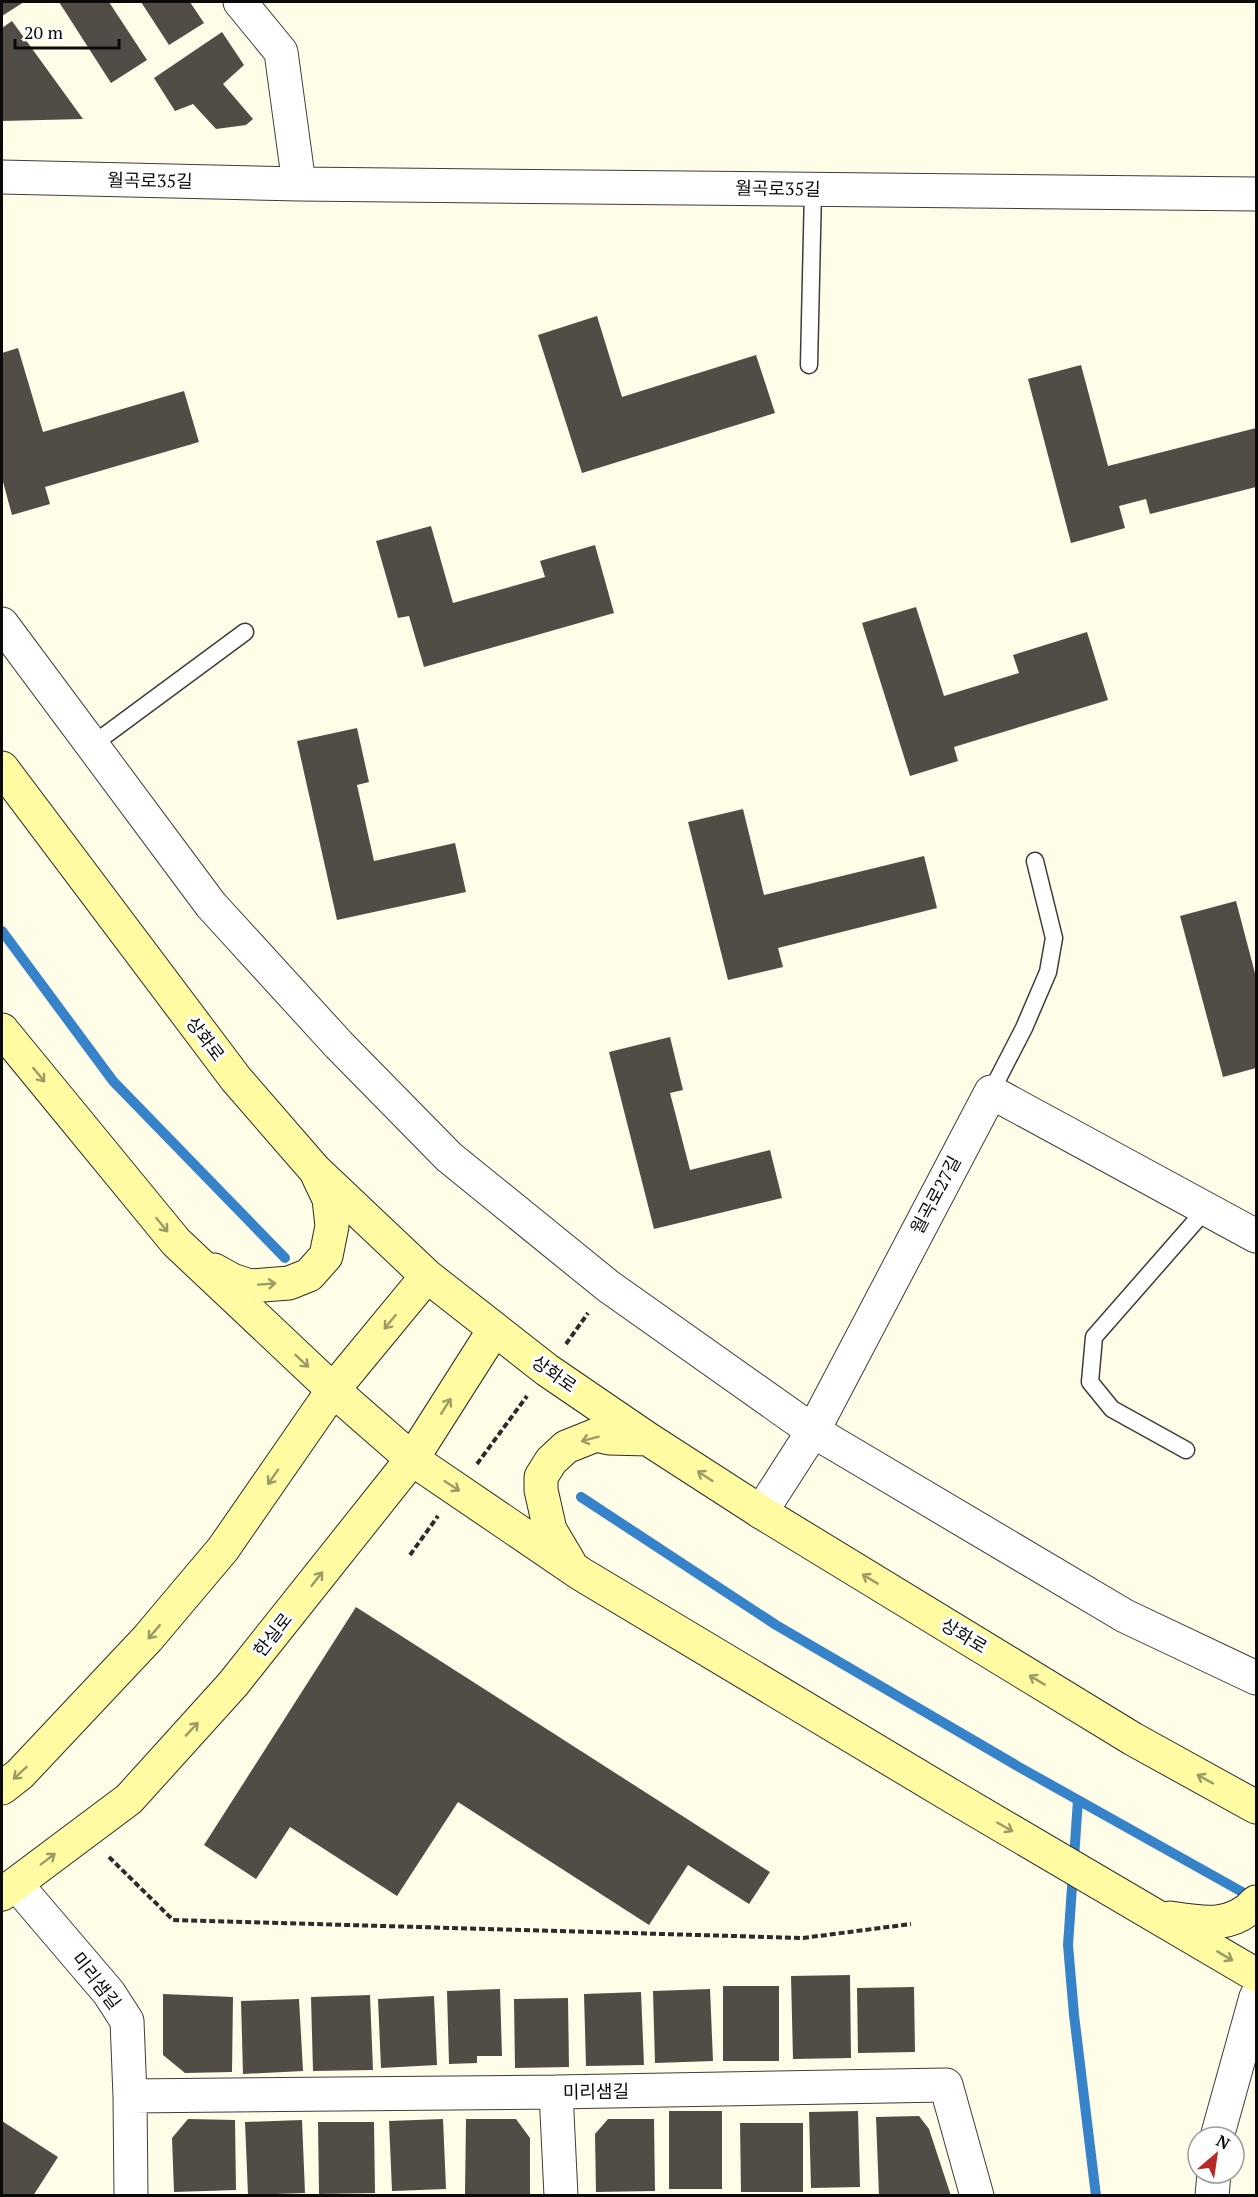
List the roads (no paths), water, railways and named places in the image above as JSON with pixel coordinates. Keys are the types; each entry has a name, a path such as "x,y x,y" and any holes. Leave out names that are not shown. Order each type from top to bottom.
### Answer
{"main road":[{"name":"상화로","path":"2,768 236,1079 315,1170 427,1276 547,1370 761,1512 1133,1738 1256,1808"},
{"path":"2,1030 176,1242 333,1390 412,1459 572,1567 955,1798 1257,1975"},
{"path":"194,1259 232,1280 250,1286 290,1283 309,1275 326,1256 332,1226 328,1199 315,1170"},
{"path":"2,1788 20,1774 148,1638 223,1549 333,1390 427,1276"},
{"name":"한실로","path":"9,1889 129,1798 234,1684 412,1459 494,1330"},
{"path":"572,1567 550,1530 541,1477 551,1461 566,1447 596,1436 648,1439"},
{"path":"1157,1916 1215,1924 1248,1912 1257,1902"}],"street":[{"path":"240,2 281,52 299,184"},
{"name":"월곡로35길","path":"2,177 299,184 1257,194"},
{"path":"2,624 211,904 339,1045 449,1157 608,1286 813,1431 1125,1616 1257,1678"},
{"path":"991,1092 1257,1236"},
{"name":"월곡로27길","path":"761,1512 813,1431 991,1092"},
{"name":"미리샘길","path":"9,1889 109,1993 127,2021 131,2196"},
{"path":"1220,2125 1257,1997"},
{"name":"미리샘길","path":"130,2096 946,2085 977,2196"},
{"path":"556,2092 561,2196"}],"lane":[{"path":"809,365 813,190"},
{"path":"92,745 244,632"},
{"path":"991,1092 1024,1028 1048,972 1054,939 1035,861"},
{"path":"1186,1450 1112,1409 1090,1382 1094,1337 1207,1208"}],"waterway":[{"path":"2,931 113,1081 285,1258"},
{"path":"581,1497 776,1625 1019,1767 1244,1893"},
{"path":"1078,1800 1068,1945 1096,2196"}]}
